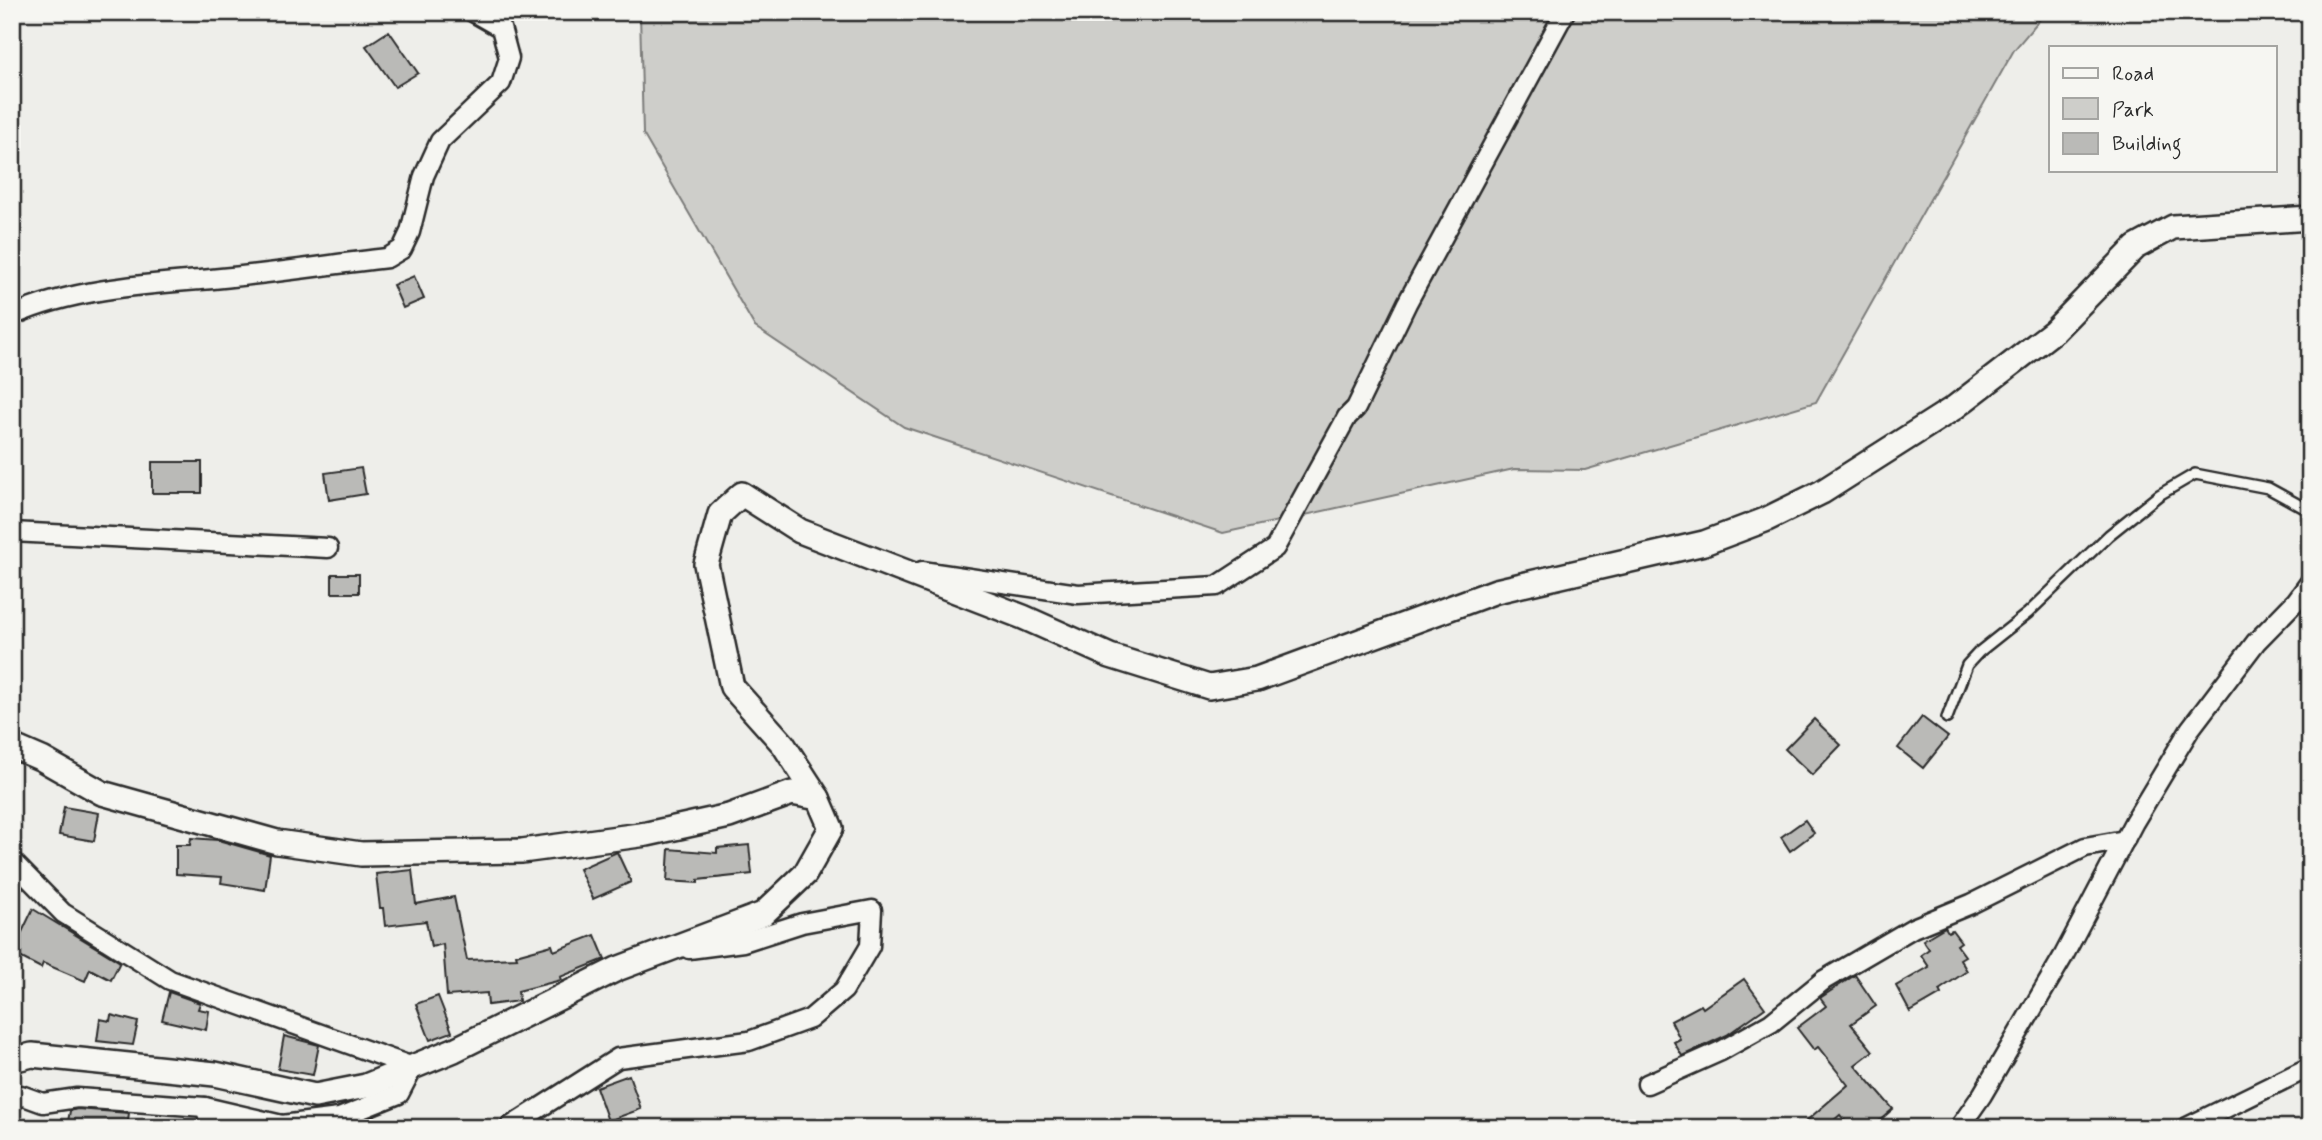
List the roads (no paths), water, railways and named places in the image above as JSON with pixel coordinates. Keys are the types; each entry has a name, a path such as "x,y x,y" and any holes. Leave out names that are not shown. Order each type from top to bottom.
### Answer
{"street":[{"path":"12,316 41,303 166,280 199,280 387,258 402,249 410,232 424,176 440,141 501,83 509,58 501,28 473,12"},
{"path":"890,567 1078,594 1217,586 1275,548 1347,417 1356,408 1407,303 1565,12"},
{"path":"12,1060 32,1055 215,1074 315,1096 366,1086 413,1067 454,1050 617,969 763,914 805,874 831,828 817,798 783,744 732,687 706,564 720,514 741,494 800,531 1023,617 1110,656 1209,687 1257,679 1496,591 1704,543 1765,520 1822,492 1954,408 2054,331 2136,247 2173,227 2310,218"},
{"path":"12,532 328,548"},
{"path":"1959,1128 1982,1095 2064,955 2125,840 2190,729 2256,642 2303,603 2310,582"},
{"path":"12,746 102,793 277,842 361,854 522,851 647,834 729,816 792,793 817,798"},
{"path":"1647,1084 1721,1051 1771,1023 1824,980 1913,928 1972,904 2085,847 2125,840"},
{"path":"12,861 63,913 170,981 413,1067"},
{"path":"508,1128 618,1058 749,1041 810,1019 844,990 870,946 872,909 802,923 743,942 664,952"},
{"path":"12,1102 21,1095 43,1102 78,1098 205,1107 282,1125 339,1118 399,1094 413,1067"},
{"path":"2185,1128 2310,1067"},
{"path":"205,1107 212,1128"}],"lane":[{"path":"1947,718 1967,665 1979,652 2028,613 2109,535 2159,495 2195,474 2268,488 2310,512"}]}
